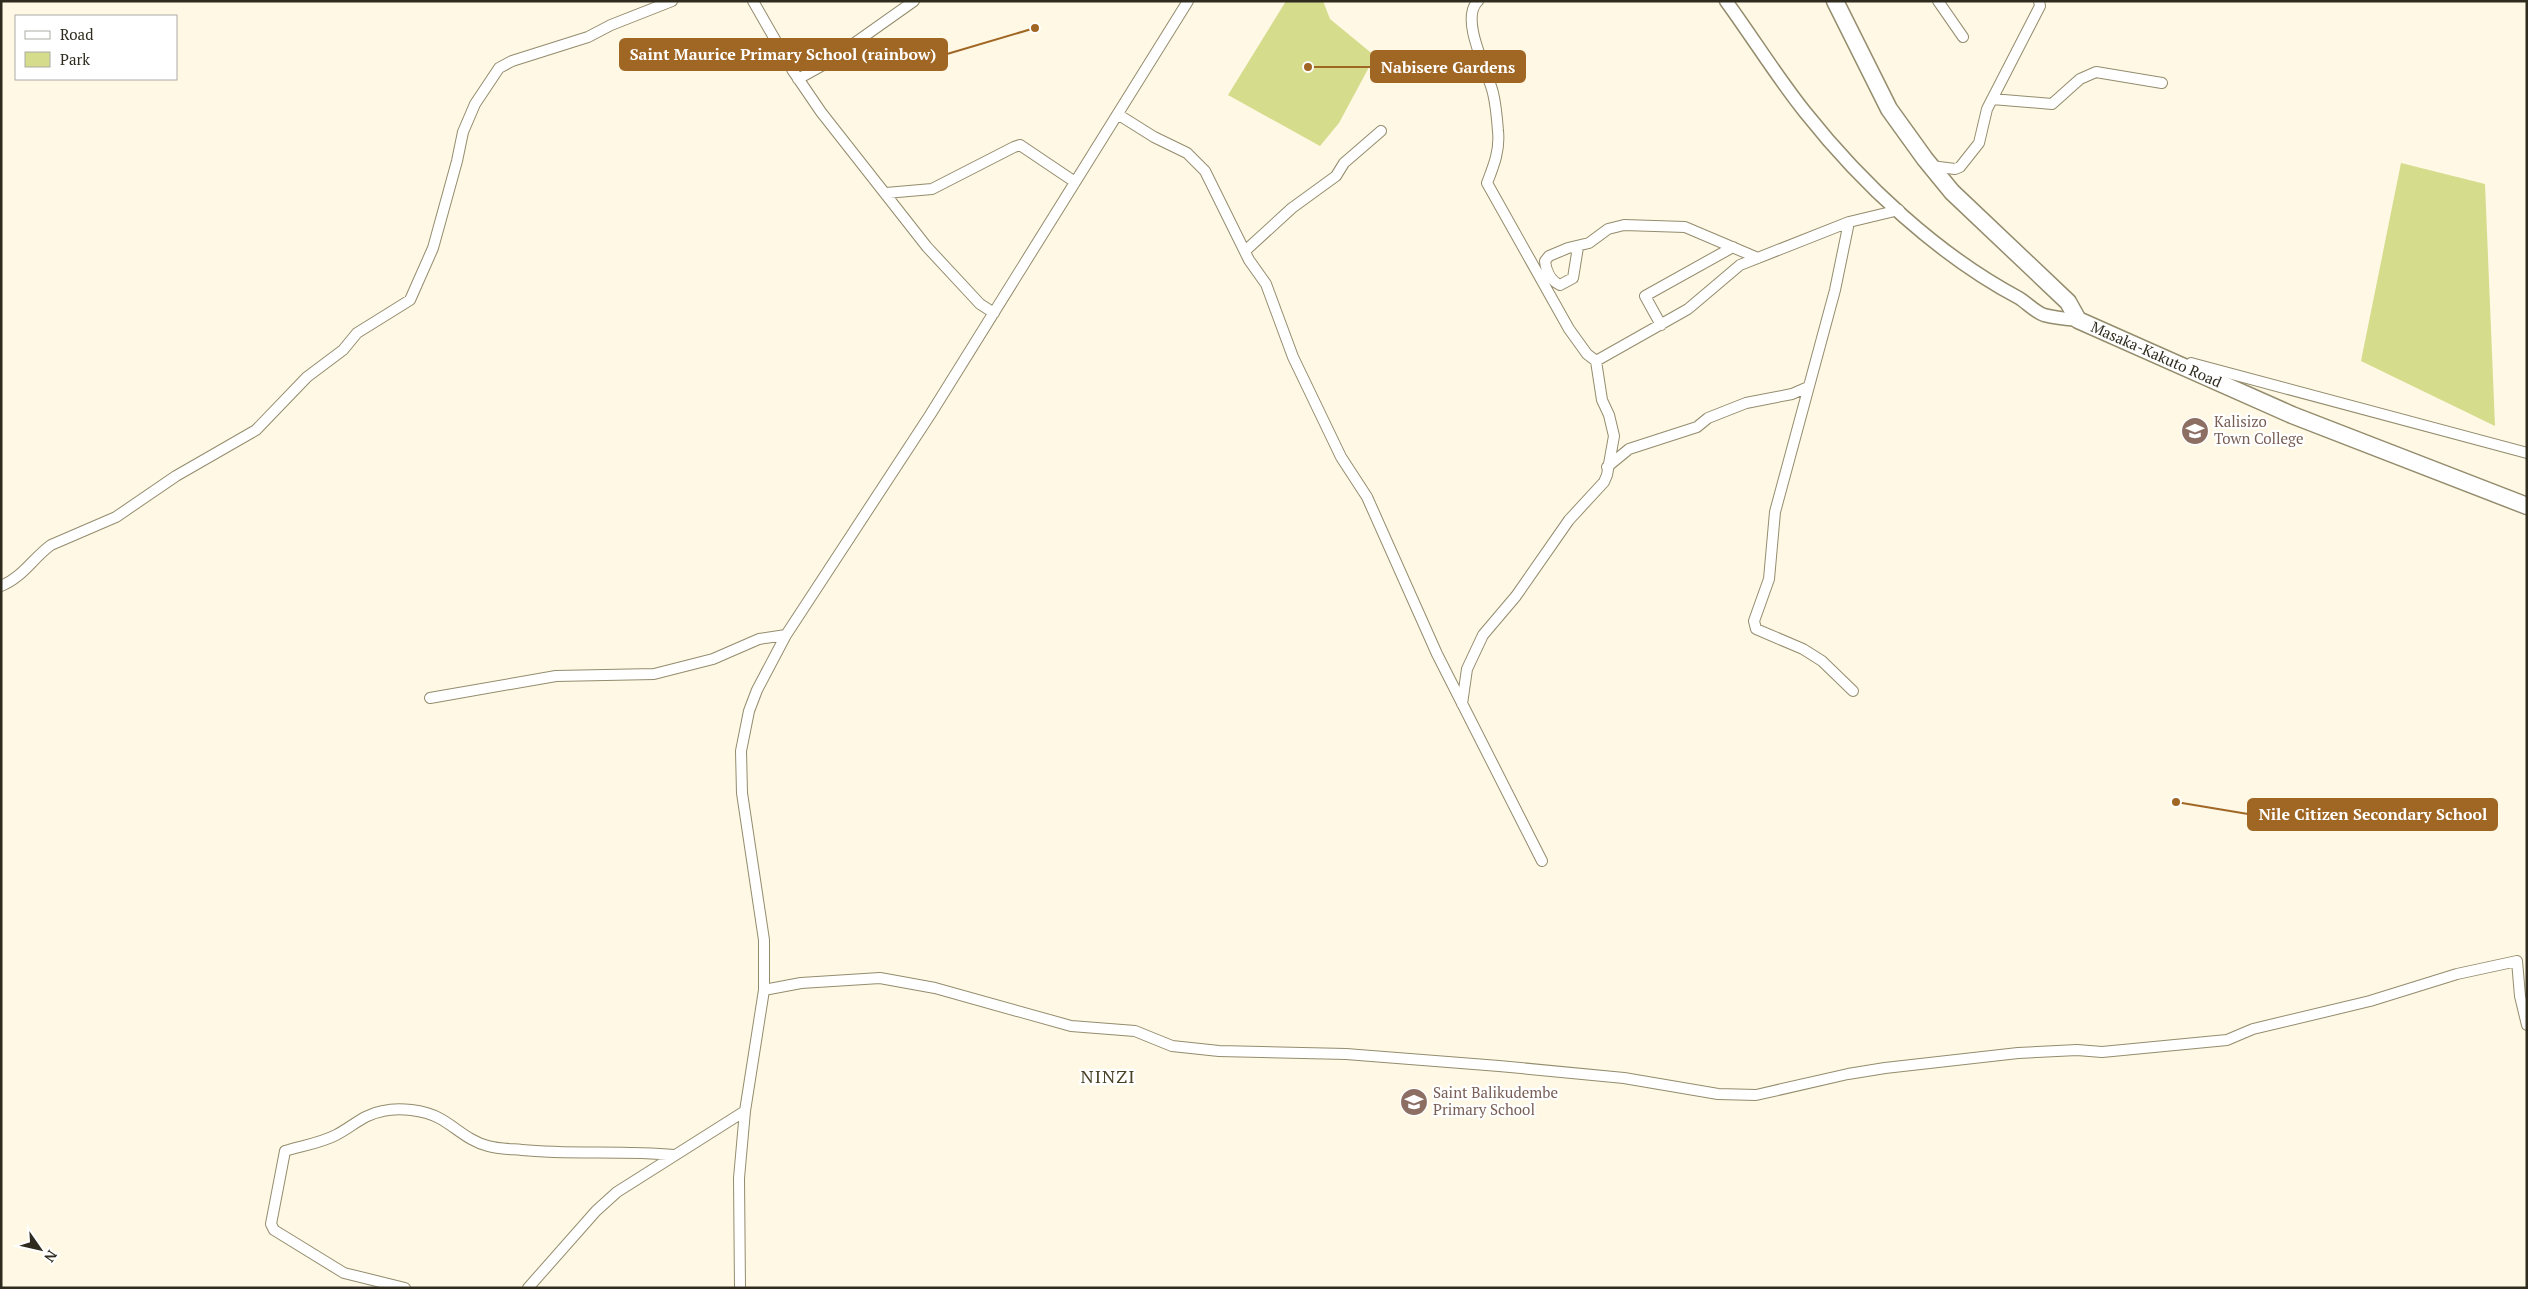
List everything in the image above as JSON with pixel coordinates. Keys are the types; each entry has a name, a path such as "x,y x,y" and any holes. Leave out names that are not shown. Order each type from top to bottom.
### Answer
{"highway":[{"name":"Masaka-Kakuto Road","path":"1835,1 1889,109 1931,166 1952,192 2068,302 2078,320 2292,415 2527,506"}],"street":[{"path":"1,586 21,575 51,545 116,517 176,476 256,430 307,377 343,350 357,333 410,300 433,248 457,161 462,132 475,104 499,68 512,60 588,37 611,25 672,1"},
{"path":"753,1 798,79 821,112 927,247 980,304 994,313"},
{"path":"798,79 825,64 914,1"},
{"path":"740,1288 739,1178 745,1111 764,990 764,940 742,793 741,751 744,730 757,690 786,635 994,313 1119,115 1188,1"},
{"path":"1462,704 1467,668 1483,635 1516,596 1569,520 1604,482 1614,436 1610,415 1602,400 1596,361 1587,354 1569,329 1488,183 1499,148 1493,93 1475,41 1471,18 1478,1"},
{"path":"1726,1 1805,112 1847,161 1899,210 1970,269 2001,290 2020,299 2043,315 2078,320"},
{"path":"1938,1 1963,37"},
{"path":"1931,166 1955,169 1965,162 1980,143 1987,109 2040,6 2039,1"},
{"path":"1992,99 2052,104 2080,79 2096,72 2162,83"},
{"path":"1119,115 1154,137 1187,153 1197,161 1210,179 1245,251 1266,284 1293,357 1341,457 1367,497 1437,654 1542,861"},
{"path":"1245,251 1292,208 1336,176 1344,163 1381,131"},
{"path":"886,193 932,189 1014,146 1020,145 1075,182"},
{"path":"1596,361 1688,309 1734,269 1849,222 1899,210"},
{"path":"1849,222 1835,290 1775,512 1768,580 1754,625 1756,629 1803,649 1822,661 1853,691"},
{"path":"1578,247 1589,243 1608,229 1624,225 1684,227 1758,258"},
{"path":"1661,325 1645,296 1733,246"},
{"path":"2158,354 2527,452"},
{"path":"1607,467 1629,449 1697,427 1708,418 1746,403 1792,394 1808,387"},
{"path":"430,698 556,676 654,674 713,659 759,639 786,635"},
{"path":"764,990 802,983 880,978 935,988 1071,1026 1135,1031 1172,1046 1219,1051 1346,1054 1499,1066 1624,1078 1718,1094 1756,1095 1848,1074 1885,1068 2018,1053 2078,1050 2102,1052 2227,1040 2253,1029 2370,1001 2457,974 2522,960 2520,996 2527,1025"},
{"path":"405,1288 344,1273 274,1230 272,1224 285,1151 336,1135 362,1117 384,1110 406,1110 424,1112 438,1117 458,1132 488,1146 539,1152 607,1154 647,1152 674,1155"},
{"path":"528,1288 596,1211 617,1192 745,1111"}],"green space":[{"path":"1286,1 1323,1 1330,19 1375,56 1339,123 1320,146 1228,95"},
{"path":"2401,163 2485,184 2495,426 2361,361"}],"place":[{"name":"Saint Maurice Primary School (rainbow)","path":"1035,28"},
{"name":"Nabisere Gardens","path":"1308,67"},
{"name":"Kalisizo Town College","path":"2195,431"},
{"name":"Nile Citizen Secondary School","path":"2176,802"},
{"name":"Saint Balikudembe Primary School","path":"1414,1102"}],"district":[{"name":"NINZI","path":"1108,1077"}]}
